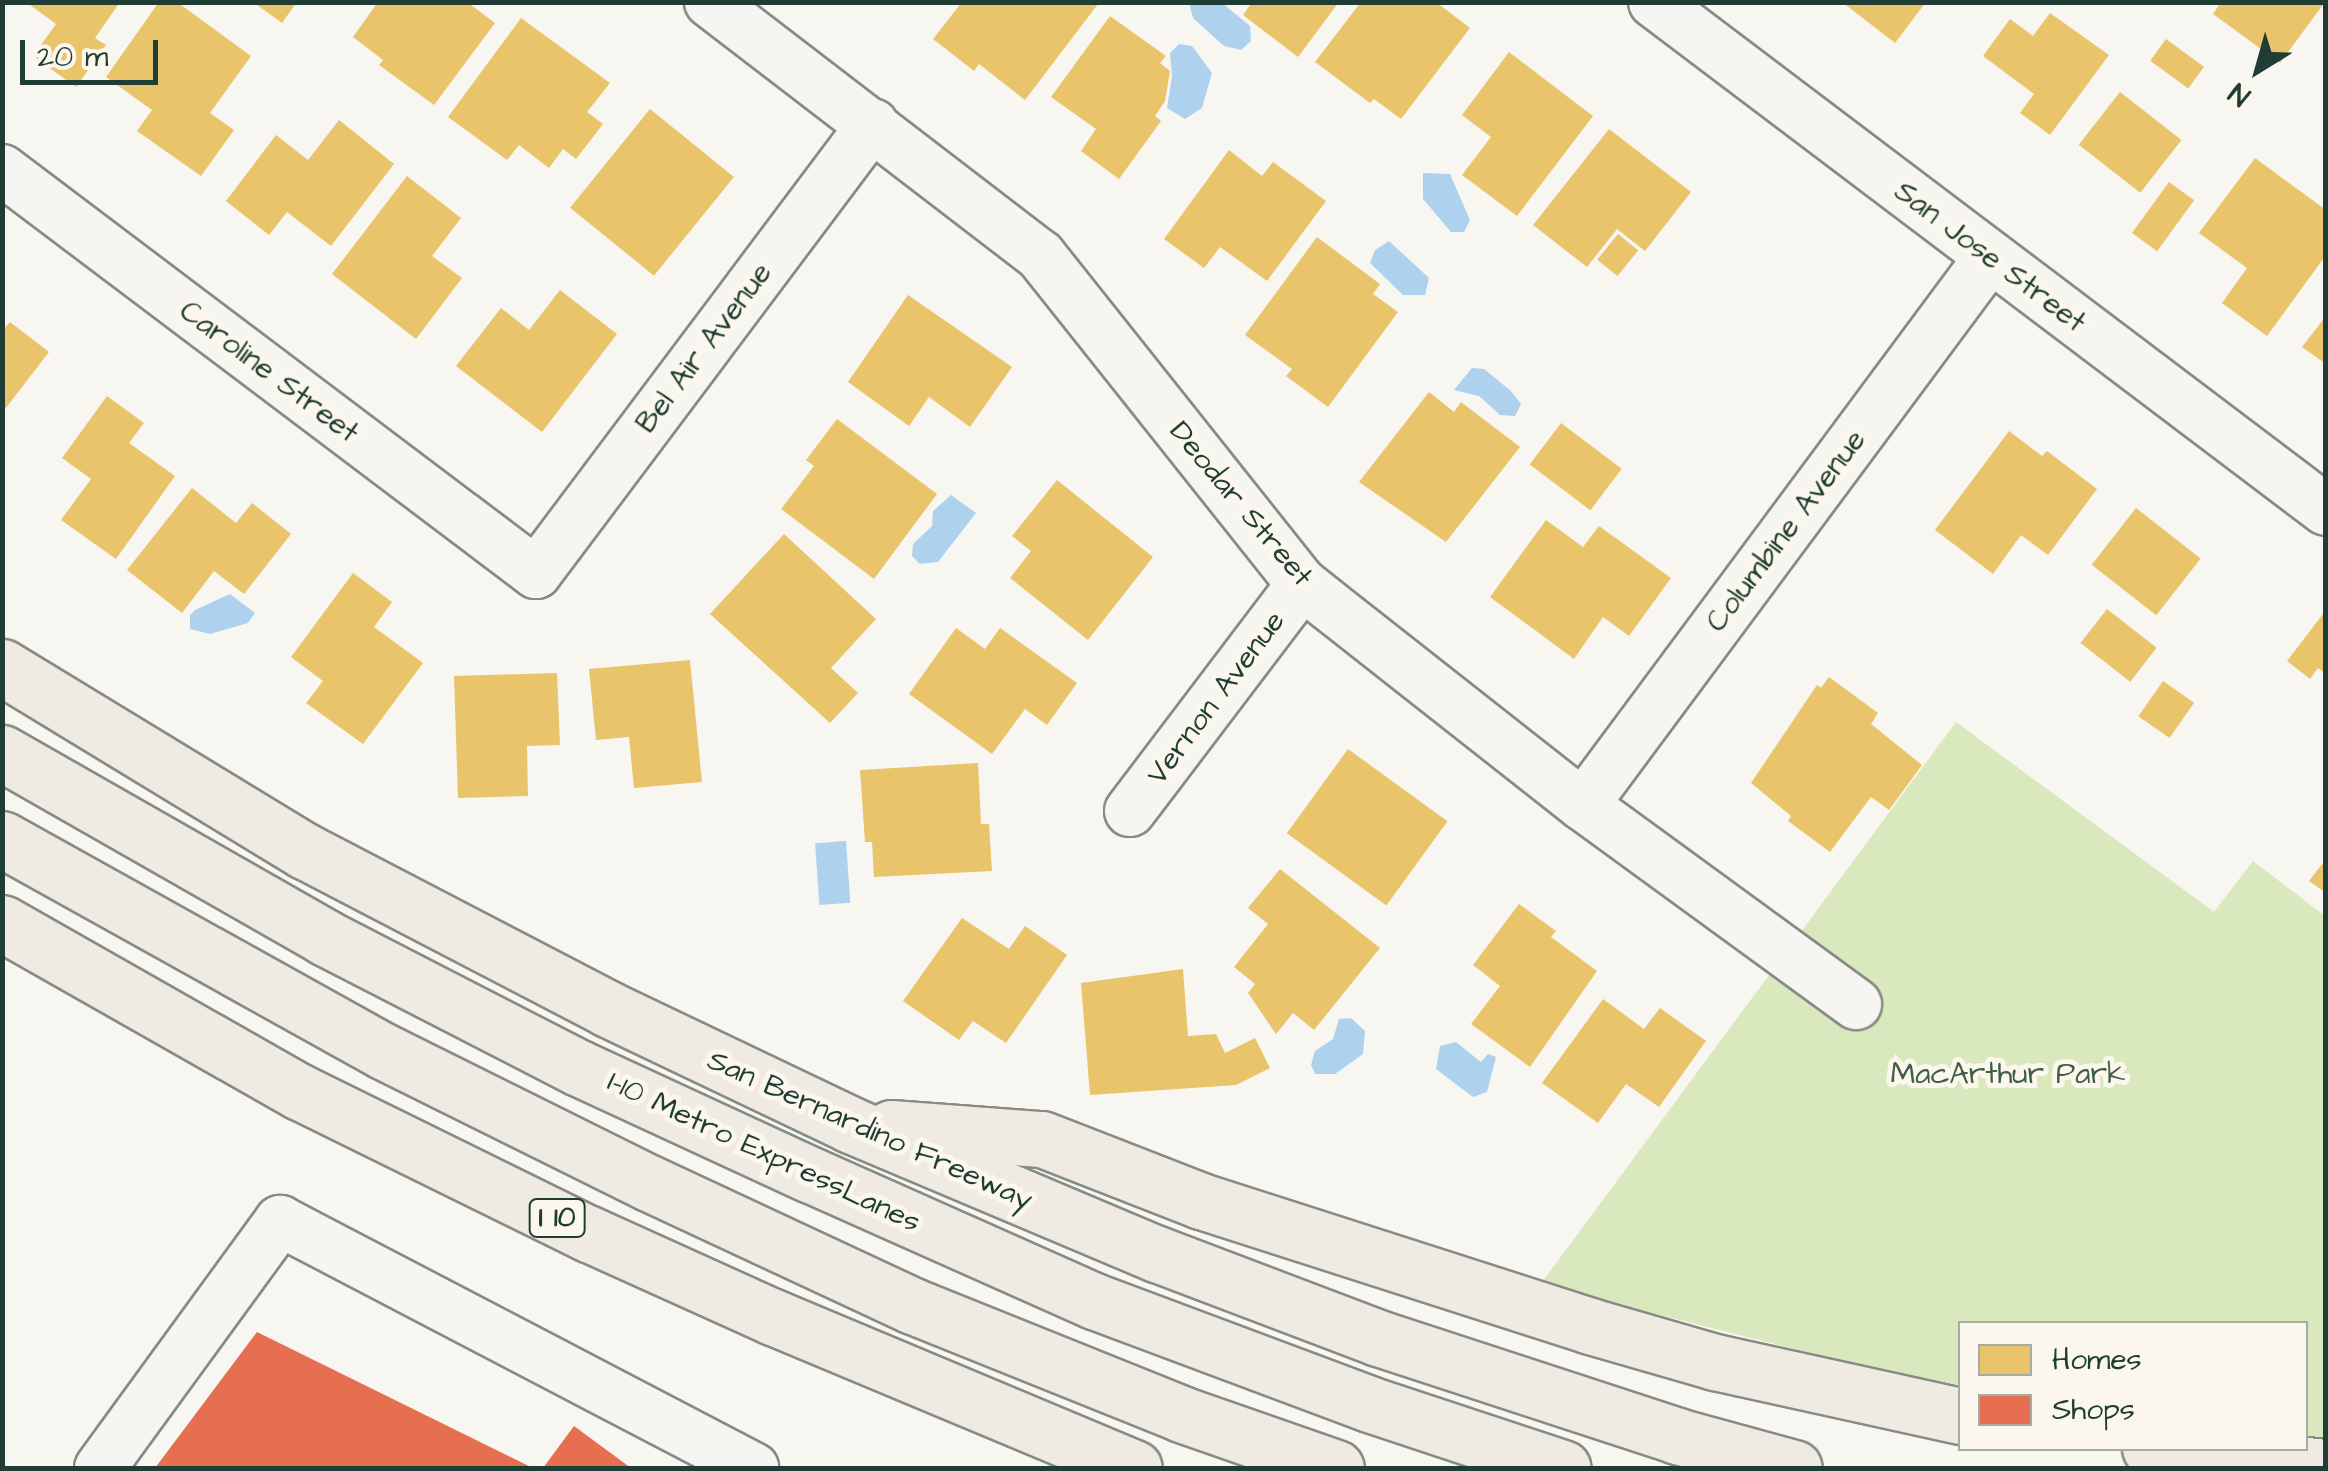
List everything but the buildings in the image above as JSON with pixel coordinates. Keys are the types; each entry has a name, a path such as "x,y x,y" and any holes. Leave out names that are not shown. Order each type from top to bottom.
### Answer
{"highway":[{"name":"San Bernardino Freeway","path":"2,667 305,851 608,1009 850,1125 1157,1254 1378,1338 1677,1436 1794,1468"},
{"name":"I-10 Metro ExpressLanes","path":"2,752 324,937 580,1068 793,1167 1094,1301 1369,1404 1564,1468"},
{"path":"2,839 382,1052 649,1183 913,1306 1181,1414 1336,1468"},
{"name":"I 10","path":"2,923 300,1092 589,1234 773,1317 1134,1468"},
{"path":"850,1125 1042,1139 1200,1201 1590,1326 1715,1362 1958,1416"},
{"path":"2178,1451 2326,1467"}],"street":[{"name":"Deodar Street","path":"710,2 1040,255 1302,584 1583,805 1856,1004"},
{"name":"San Jose Street","path":"1654,2 2326,510"},
{"name":"Bel Air Avenue","path":"536,573 873,124"},
{"name":"Caroline Street","path":"2,170 536,573"},
{"name":"Columbine Avenue","path":"1583,805 1990,257"},
{"name":"Vernon Avenue","path":"1130,811 1302,584"},
{"path":"100,1468 280,1221 753,1468"}],"green space":[{"name":"MacArthur Park","path":"1956,722 2214,912 2253,861 2325,916 2325,1448 2308,1445 2308,1321 1958,1321 1958,1385 1866,1367 1540,1285"}],"water":[{"path":"1189,3 1222,3 1250,26 1251,41 1241,50 1224,46 1193,18"},
{"path":"1179,44 1192,46 1212,73 1202,108 1185,119 1167,108 1172,76 1170,53"},
{"path":"1423,173 1450,174 1470,220 1464,232 1451,232 1423,199"},
{"path":"1389,241 1429,278 1425,295 1403,295 1370,263 1375,250"},
{"path":"1472,368 1484,369 1511,391 1521,404 1515,416 1500,415 1479,396 1454,390"},
{"path":"951,495 976,513 938,562 920,564 912,556 913,544 932,526 933,511"},
{"path":"230,594 255,613 248,623 210,634 190,629 190,615 195,610"},
{"path":"846,841 850,903 819,905 815,843"},
{"path":"1351,1018 1365,1031 1363,1054 1335,1074 1315,1074 1311,1065 1315,1051 1333,1039 1339,1019"},
{"path":"1456,1042 1481,1062 1488,1054 1496,1057 1487,1092 1473,1097 1436,1069 1440,1046"}]}
